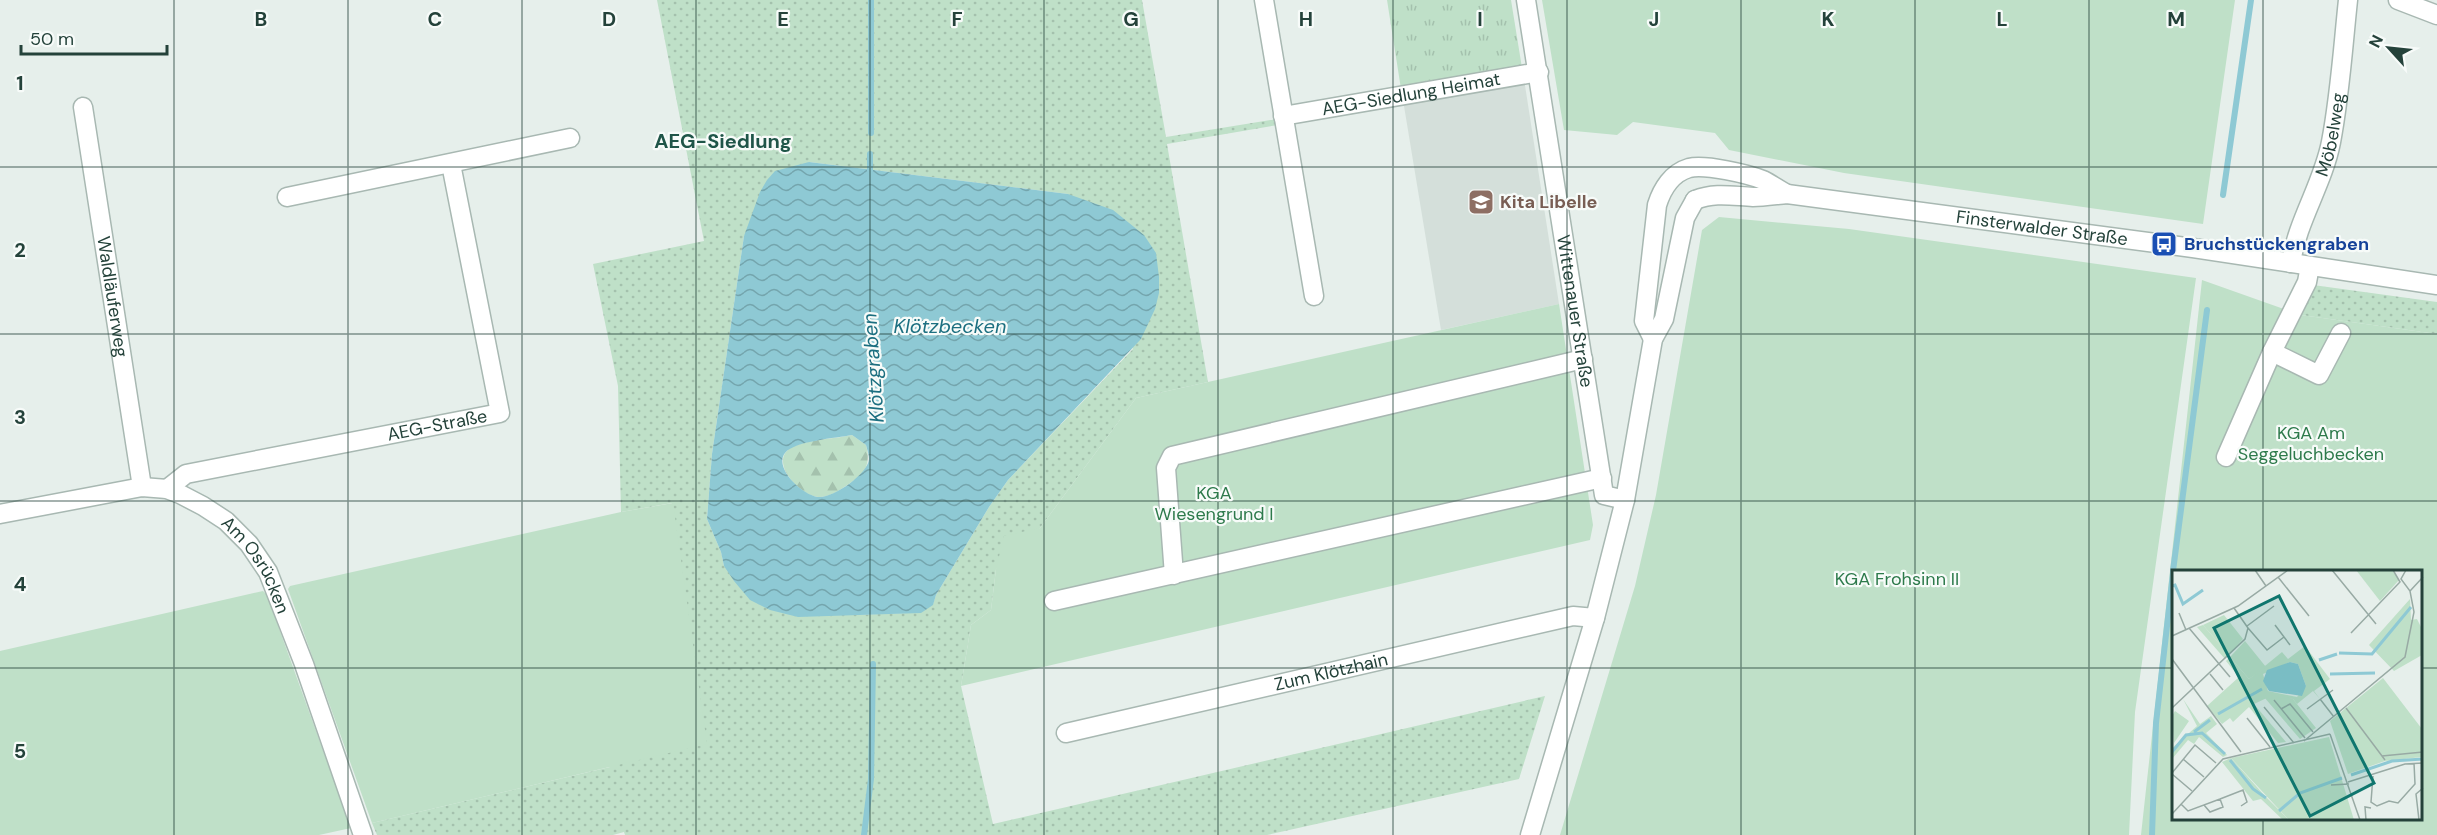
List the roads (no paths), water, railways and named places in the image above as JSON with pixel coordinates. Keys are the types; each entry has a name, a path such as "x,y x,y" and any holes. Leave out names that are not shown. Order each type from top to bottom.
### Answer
{"street":[{"path":"1264,0 1314,296"},
{"name":"Wittenauer Straße","path":"1526,0 1604,495 1626,500"},
{"name":"Möbelweg","path":"2290,263 2294,242 2315,192 2331,143 2348,0"},
{"path":"2398,0 2437,15"},
{"name":"AEG-Siedlung Heimat","path":"1283,116 1539,72"},
{"name":"Waldläuferweg","path":"83,107 141,487"},
{"path":"287,197 570,138"},
{"name":"AEG-Straße","path":"167,489 186,474 500,413 451,164"},
{"name":"Finsterwalder Straße","path":"1671,178 1690,168 1709,168 1763,180 1787,194"},
{"path":"1530,835 1595,618 1626,500 1653,339 1664,319 1685,218 1695,200 1671,178 1662,190 1657,205 1644,321 1653,339"},
{"name":"Finsterwalder Straße","path":"1695,200 1707,195 1720,194 1753,197 1787,194 2086,233 2437,285"},
{"path":"2226,457 2272,352 2307,282 2310,266"},
{"path":"2272,352 2319,375 2341,333"},
{"path":"1174,575 1166,468 1172,456 1583,359"},
{"path":"1054,600 1602,478"},
{"name":"Am Osrücken","path":"0,514 141,487 167,489 203,506 226,521 249,544 268,572 304,664 363,835"},
{"name":"Zum Klötzhain","path":"1066,733 1573,616 1595,618"}],"water":[{"name":"Klötzbecken","path":"809,162 1068,194 1113,210 1144,235 1156,253 1159,293 1155,309 1141,339 1008,480 936,595 933,605 921,613 798,617 770,610 750,600 734,581 724,566 721,552 707,519 712,454 744,236 760,192 775,171","holes":["852,435 866,445 869,459 863,471 849,484 826,496 813,496 806,492 792,481 783,466 782,459 785,453 806,443"]}],"waterway":[{"name":"Klötzgraben","path":"871,0 871,133"},
{"name":"Bruchstückengraben","path":"2223,195 2251,0"},
{"name":"Klötzgraben","path":"870,154 870,177"},
{"name":"Bruchstückengraben","path":"2173,570 2207,310"},
{"name":"Bruchstückengraben","path":"2152,835 2156,723 2172,582"},
{"name":"Klötzgraben","path":"864,835 871,779 873,664"}],"place":[{"name":"Kita Libelle","path":"1481,202"},
{"name":"Bruchstückengraben","path":"2164,244"}],"district":[{"name":"AEG-Siedlung","path":"723,141"}],"park label":[{"name":"KGA Am Seggeluchbecken","path":"2311,443"},
{"name":"KGA Wiesengrund I","path":"1214,503"},
{"name":"KGA Frohsinn II","path":"1897,579"}]}
